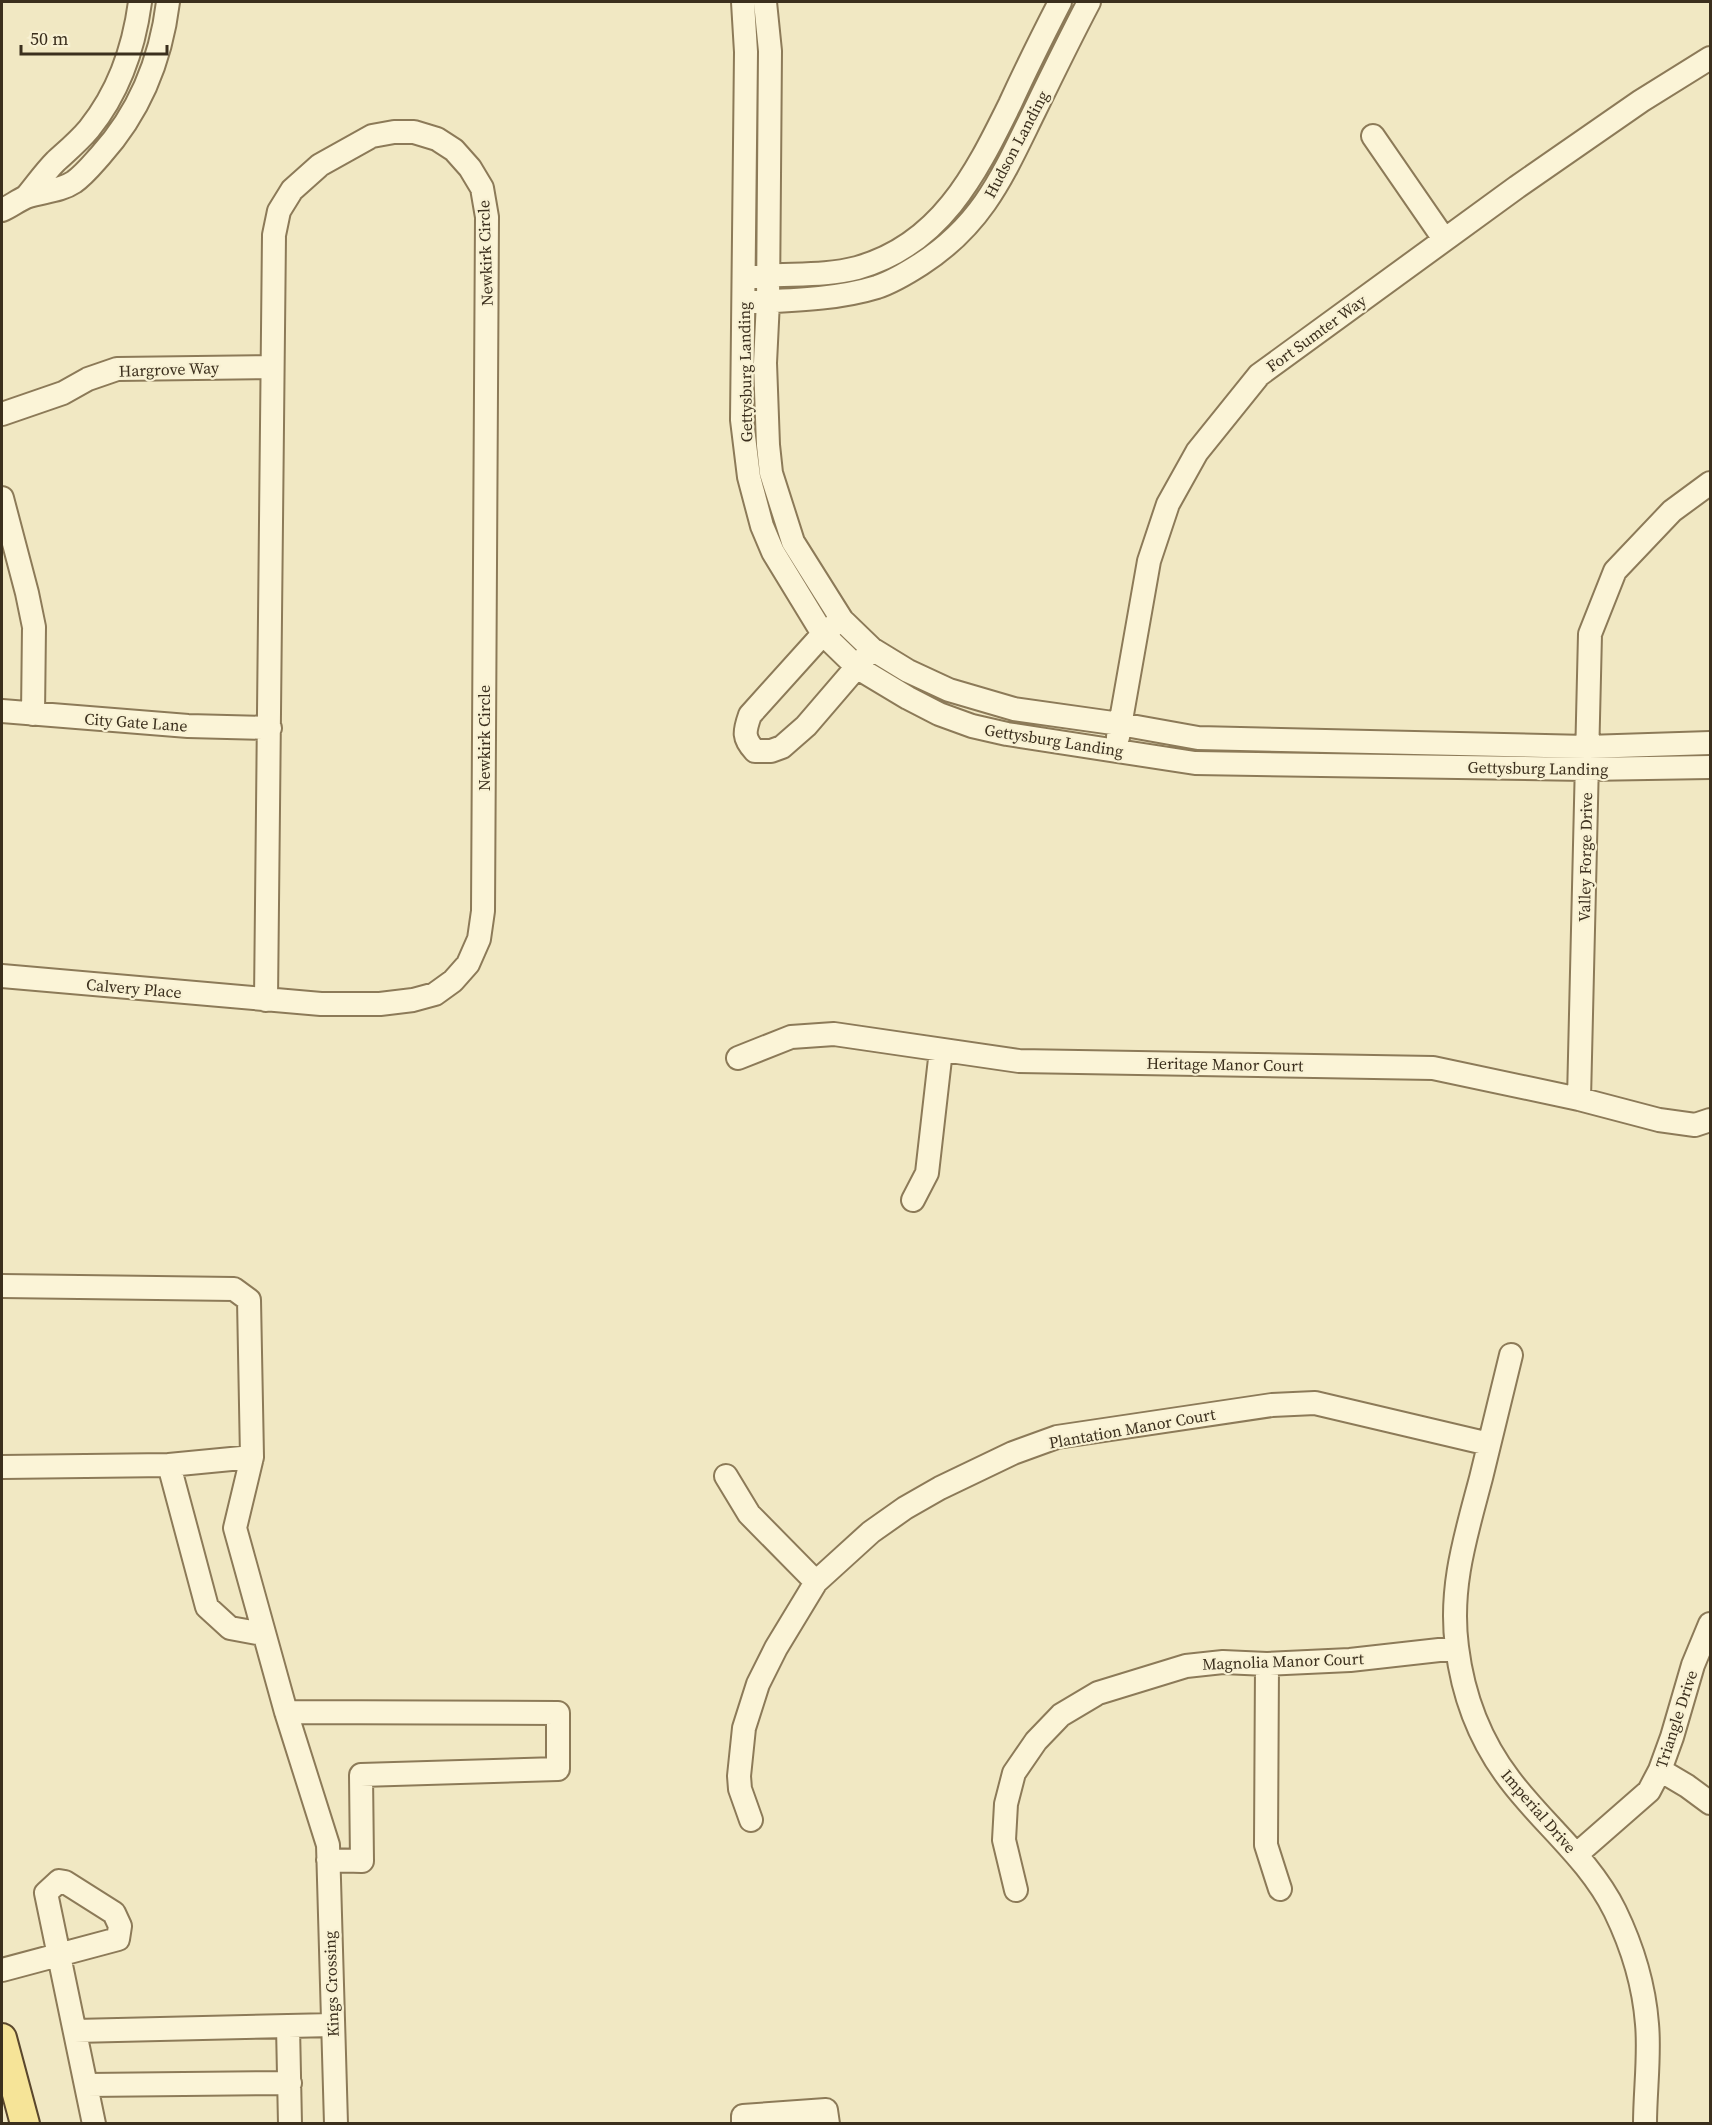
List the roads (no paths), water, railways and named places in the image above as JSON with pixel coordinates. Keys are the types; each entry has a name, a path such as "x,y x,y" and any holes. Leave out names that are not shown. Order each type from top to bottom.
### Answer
{"main road":[{"path":"2,2038 24,2124"}],"street":[{"path":"26,197 54,163 89,128 118,81 138,21 140,2"},
{"path":"2,210 26,197 58,190 75,182 112,142 135,108 149,78 160,43 168,2"},
{"name":"Gettysburg Landing","path":"743,2 746,52 742,420 749,477 762,526 773,552 823,634 858,668 939,714 972,726 1007,734 1195,763 1586,758 1710,743"},
{"name":"Gettysburg Landing","path":"765,2 770,51 768,301 765,363 771,473 793,542 842,620 872,650 908,671 949,690 1014,709 1198,738 1586,758 1710,767"},
{"name":"Hudson Landing","path":"743,278 767,275 804,275 856,268 892,255 920,237 944,214 964,189 982,160 1060,2"},
{"name":"Hudson Landing","path":"744,302 850,294 879,286 907,273 964,231 1002,176 1089,2"},
{"name":"Fort Sumter Way","path":"1117,750 1149,561 1168,504 1197,452 1258,375 1444,239 1641,101 1710,58"},
{"name":"Newkirk Circle","path":"394,132 414,132 437,139 454,150 470,168 482,188 487,217 483,899 479,939 468,964 453,981 435,994 413,1000 380,1004 321,1004 266,1000 270,728 274,235 279,211 292,190 320,165 372,136 394,132"},
{"path":"1373,136 1444,239"},
{"name":"Hargrove Way","path":"2,414 63,393 88,379 117,369 272,367"},
{"name":"Valley Forge Drive","path":"1579,1099 1590,634 1615,571 1672,511 1710,483"},
{"path":"2,498 34,627 33,714"},
{"path":"842,620 823,634 750,716 744,730 747,742 756,751 771,751 782,747 806,726 872,650"},
{"name":"City Gate Lane","path":"2,711 188,726 270,728"},
{"name":"Calvery Place","path":"2,976 266,1000"},
{"name":"Heritage Manor Court","path":"738,1058 791,1037 834,1034 1019,1061 1433,1068 1579,1099 1659,1120 1695,1125 1710,1120"},
{"path":"913,1200 927,1173 941,1050"},
{"name":"Kings Crossing","path":"2,1286 234,1289 249,1300 252,1457 235,1528 263,1634 328,1853 336,2124"},
{"name":"Imperial Drive","path":"1512,1355 1460,1558 1454,1605 1457,1648 1474,1720 1491,1753 1511,1782 1577,1854 1614,1910 1638,1969 1647,2024 1645,2124"},
{"name":"Plantation Manor Court","path":"751,1820 740,1789 739,1776 744,1728 758,1684 776,1648 816,1582 871,1532 905,1508 940,1488 1013,1454 1057,1437 1272,1405 1315,1403 1490,1444"},
{"path":"2,1467 169,1465 252,1457"},
{"path":"169,1465 207,1607 230,1628 263,1634"},
{"path":"726,1476 749,1514 816,1582"},
{"name":"Triangle Drive","path":"1577,1854 1648,1791 1660,1770 1693,1665 1710,1624"},
{"name":"Magnolia Manor Court","path":"1016,1890 1004,1840 1006,1804 1014,1773 1036,1741 1061,1715 1098,1694 1186,1666 1223,1662 1268,1664 1350,1660 1457,1648"},
{"path":"1268,1664 1266,1845 1280,1889"},
{"path":"286,1712 558,1713 558,1769 361,1775 362,1861 328,1853"},
{"path":"1660,1770 1710,1803"},
{"path":"2,1970 60,1953 118,1939 120,1926 114,1913 65,1881 59,1881 46,1893 60,1953 94,2124"},
{"path":"75,2031 333,2025"},
{"path":"288,2026 290,2124"},
{"path":"87,2085 290,2083"},
{"path":"743,2124 743,2116 826,2110 828,2124"}]}
